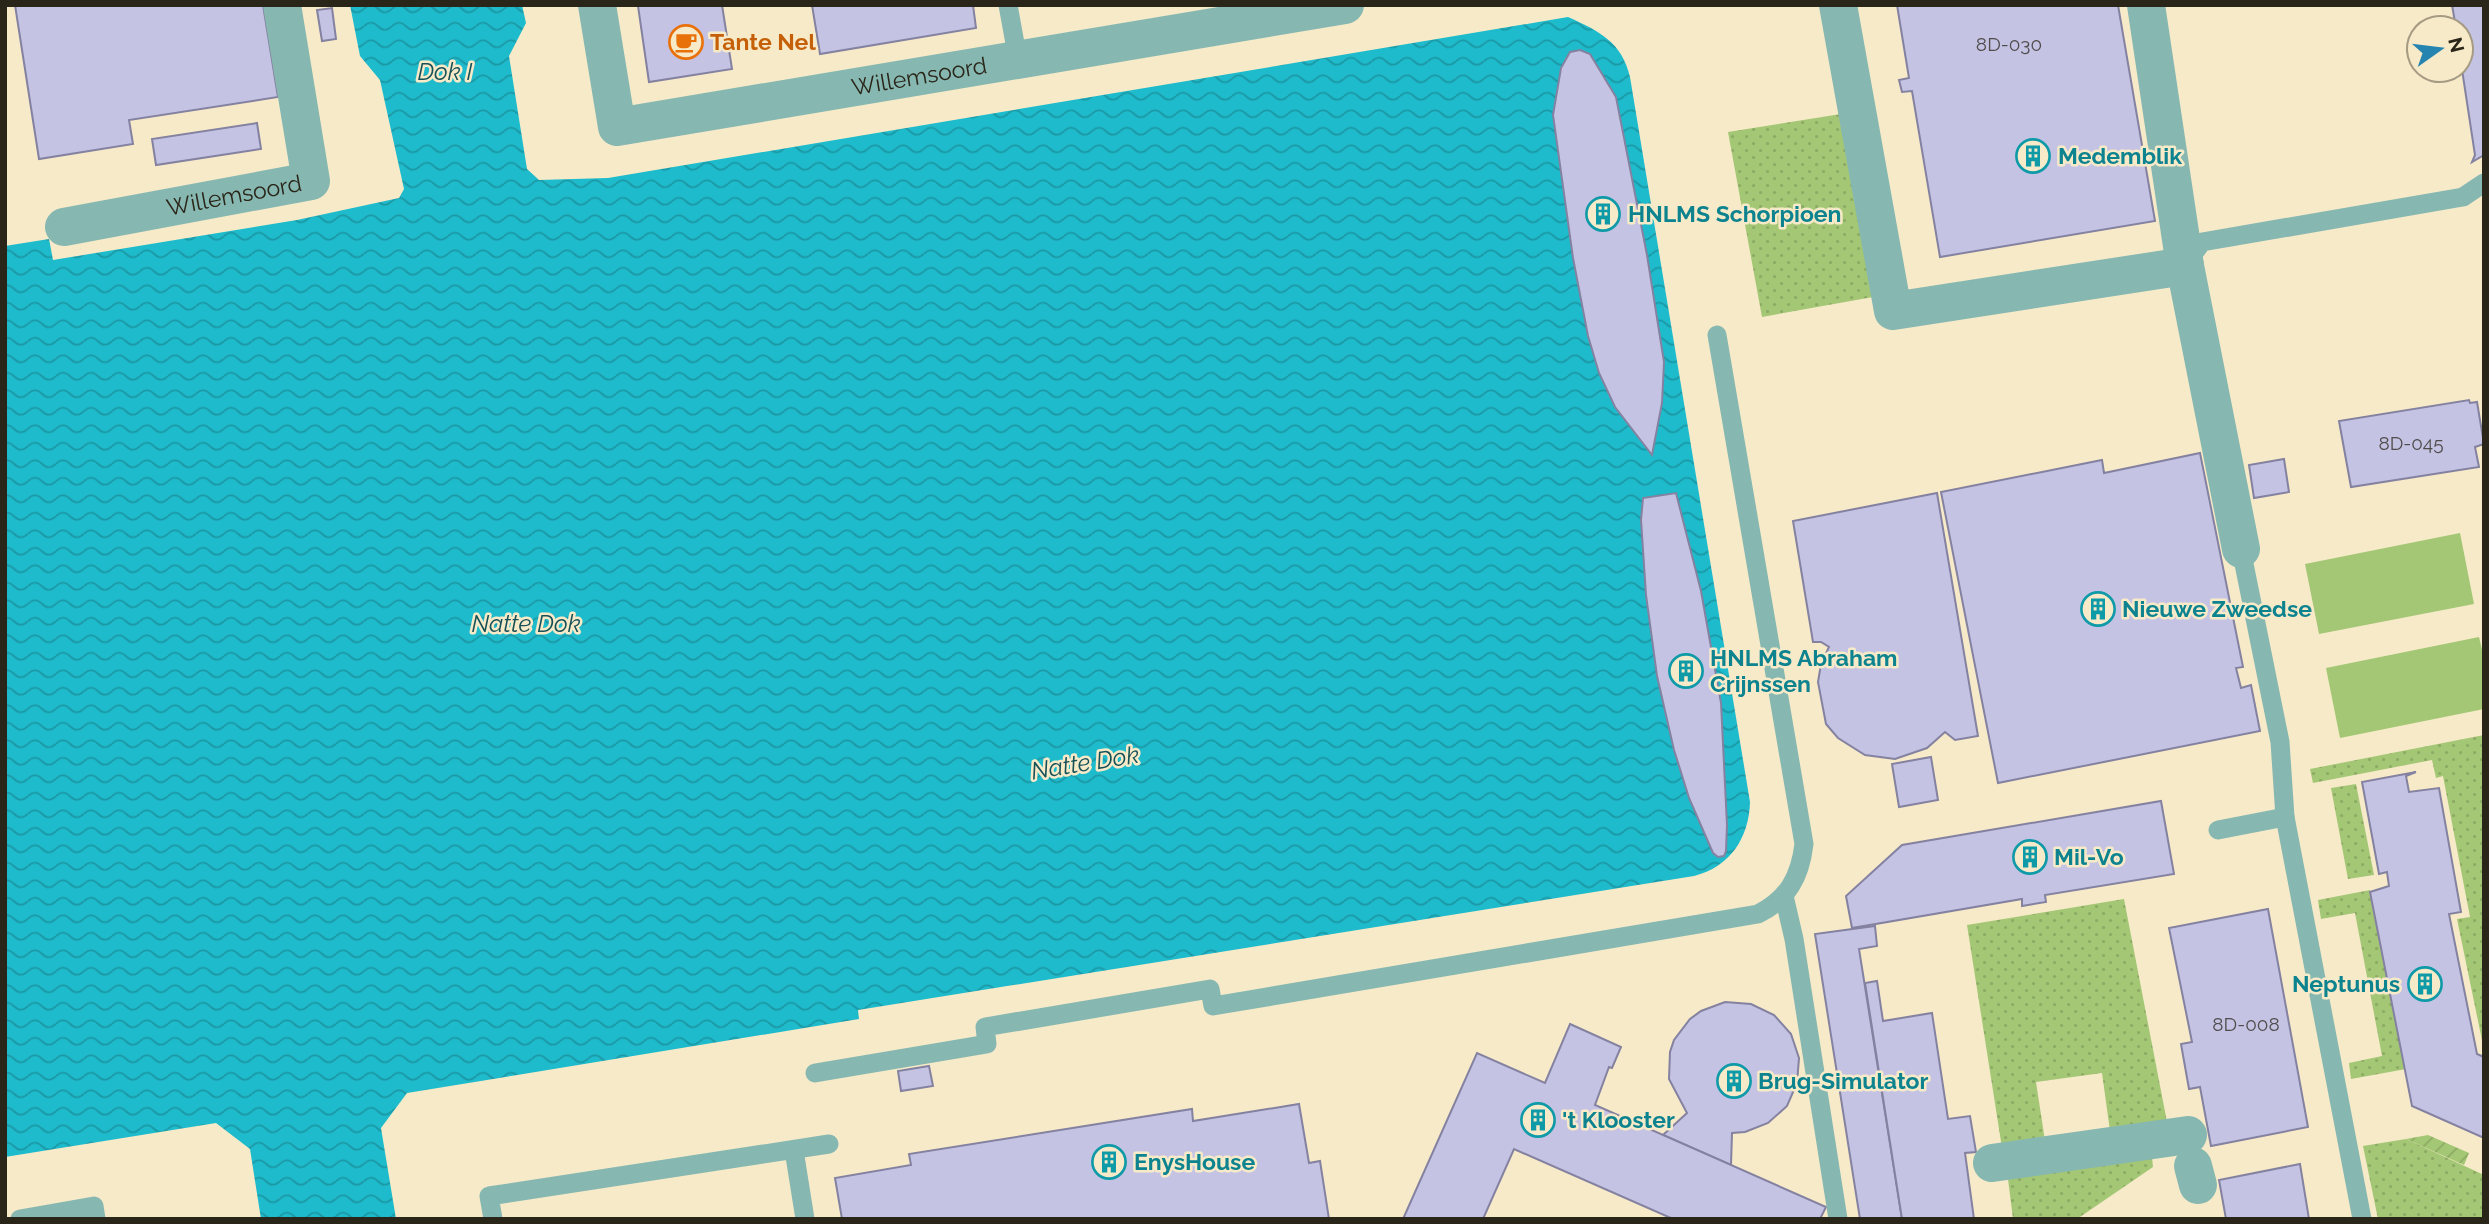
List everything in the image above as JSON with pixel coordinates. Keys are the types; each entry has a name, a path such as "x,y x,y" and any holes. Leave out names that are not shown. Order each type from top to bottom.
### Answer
{"street":[{"name":"Willemsoord","path":"64,227 311,181 282,5"},
{"name":"Willemsoord","path":"597,5 617,127 1018,60 1247,13 1344,5"},
{"path":"1838,5 1893,312 2185,266"},
{"path":"2146,5 2185,266 2241,548"},
{"path":"1992,1163 2079,1143 2193,1162"}],"lane":[{"path":"1007,5 1018,60"},
{"path":"2185,266 2202,242 2463,197 2484,183"},
{"path":"2463,197 2484,203"},
{"path":"815,1073 987,1044 985,1027 1210,989 1213,1006 1758,914 1784,896 1802,865 1804,845 1717,335"},
{"path":"2241,548 2280,741 2285,817 2362,1219"},
{"path":"2218,830 2285,817"},
{"path":"1784,896 1794,939 1838,1219"},
{"path":"493,1219 489,1196 829,1144"},
{"path":"794,1150 805,1219"},
{"path":"20,1219 94,1206 96,1219"}],"green space":[{"path":"1841,114 1873,297 1762,317 1728,132"},
{"path":"2460,533 2474,604 2319,634 2305,564"},
{"path":"2479,637 2484,658 2484,709 2340,738 2326,668"},
{"path":"2484,735 2484,1050 2457,919 2470,917 2443,776 2436,778 2432,760 2313,783 2310,769"},
{"path":"2356,784 2374,875 2348,879 2331,788"},
{"path":"2370,890 2406,1069 2351,1079 2349,1063 2382,1056 2355,913 2321,919 2318,900"},
{"path":"2124,899 2167,1122 2110,1131 2102,1073 2036,1082 2045,1141 2002,1148 1967,925"},
{"path":"2428,1135 2469,1153 2464,1165 2406,1139"},
{"path":"2406,1139 2484,1175 2484,1219 2378,1219 2363,1146"},
{"path":"2152,1158 2153,1167 2077,1219 2013,1219 2008,1179"}],"water":[{"name":"Natte Dok","path":"350,5 522,5 526,23 509,56 527,169 539,180 608,178 1568,17 1590,27 1615,46 1630,77 1750,802 1746,827 1735,849 1718,866 1694,876 858,1010 859,1019 407,1093 381,1128 396,1219 261,1219 250,1149 216,1123 5,1157 5,246 49,239 53,260 297,220 399,198 404,189 380,80 360,56"}],"building":[{"path":"15,5 263,5 278,97 129,120 133,144 39,159"},
{"path":"722,5 732,69 649,82 638,6"},
{"path":"812,5 973,5 976,28 820,54"},
{"name":"Medemblik","path":"1897,5 2118,5 2155,221 1940,257 1912,91 1902,92 1899,80 1909,78"},
{"path":"2452,5 2484,5 2484,155 2472,162 2475,155 2464,84 2475,84 2475,14 2454,14"},
{"path":"332,8 336,39 322,41 317,10"},
{"name":"HNLMS Schorpioen","path":"1580,50 1590,54 1616,97 1647,255 1664,362 1662,403 1652,455 1615,407 1599,373 1588,336 1573,258 1553,115 1561,68 1570,52"},
{"path":"257,123 261,149 156,165 152,139"},
{"path":"2469,400 2470,403 2477,402 2484,444 2475,447 2479,467 2351,487 2339,421"},
{"name":"Nieuwe Zweedse","path":"2200,453 2243,667 2236,668 2241,688 2251,685 2260,731 1998,783 1941,492 2102,460 2104,473"},
{"path":"2284,459 2289,492 2254,498 2249,465"},
{"name":"HNLMS Abraham Crijnssen","path":"1676,493 1701,591 1721,703 1727,825 1726,851 1724,856 1718,857 1713,853 1689,798 1674,750 1657,676 1646,595 1641,520 1643,498"},
{"path":"1937,493 1978,736 1955,740 1945,732 1927,748 1895,759 1865,755 1838,738 1826,724 1818,682 1821,664 1829,647 1821,642 1813,642 1793,521"},
{"path":"1931,757 1938,800 1899,807 1892,764"},
{"name":"Neptunus","path":"2416,772 2406,776 2409,792 2439,788 2461,912 2449,914 2477,1054 2484,1057 2484,1138 2412,1106 2370,892 2389,886 2387,872 2379,874 2362,782"},
{"name":"Mil-Vo","path":"2161,801 2174,874 2045,895 2046,902 2022,906 2022,899 1852,928 1846,896 1902,845"},
{"path":"2268,909 2308,1127 2211,1146 2200,1087 2189,1089 2181,1044 2192,1042 2169,928"},
{"path":"1875,926 1877,946 1859,949 1902,1219 1860,1219 1815,934"},
{"path":"1877,981 1883,1021 1932,1013 1948,1119 1970,1116 1976,1152 1965,1153 1974,1219 1902,1219 1865,983"},
{"name":"Brug-Simulator","path":"1725,1002 1751,1004 1774,1015 1791,1034 1799,1058 1797,1083 1787,1106 1768,1123 1745,1132 1732,1133 1731,1165 1663,1135 1687,1113 1669,1079 1670,1052 1674,1040 1690,1019 1701,1011"},
{"name":"'t Klooster","path":"1570,1024 1621,1047 1612,1068 1609,1067 1595,1105 1826,1207 1820,1219 1673,1219 1514,1149 1483,1219 1403,1219 1477,1053 1545,1083"},
{"path":"929,1066 933,1086 901,1091 898,1071"},
{"name":"EnysHouse","path":"1299,1104 1309,1163 1320,1161 1329,1219 842,1219 835,1178 911,1165 909,1154 1192,1109 1193,1121"},
{"path":"2300,1164 2309,1219 2226,1219 2219,1180"}],"place":[{"name":"Tante Nel","path":"686,42"},
{"name":"Medemblik","path":"2033,156"},
{"name":"HNLMS Schorpioen","path":"1603,214"},
{"name":"Nieuwe Zweedse","path":"2098,609"},
{"name":"HNLMS Abraham Crijnssen","path":"1686,671"},
{"name":"Mil-Vo","path":"2030,857"},
{"name":"Neptunus","path":"2425,984"},
{"name":"Brug-Simulator","path":"1734,1081"},
{"name":"'t Klooster","path":"1538,1120"},
{"name":"EnysHouse","path":"1109,1162"}],"water label":[{"name":"Dok I","path":"445,72"}]}
